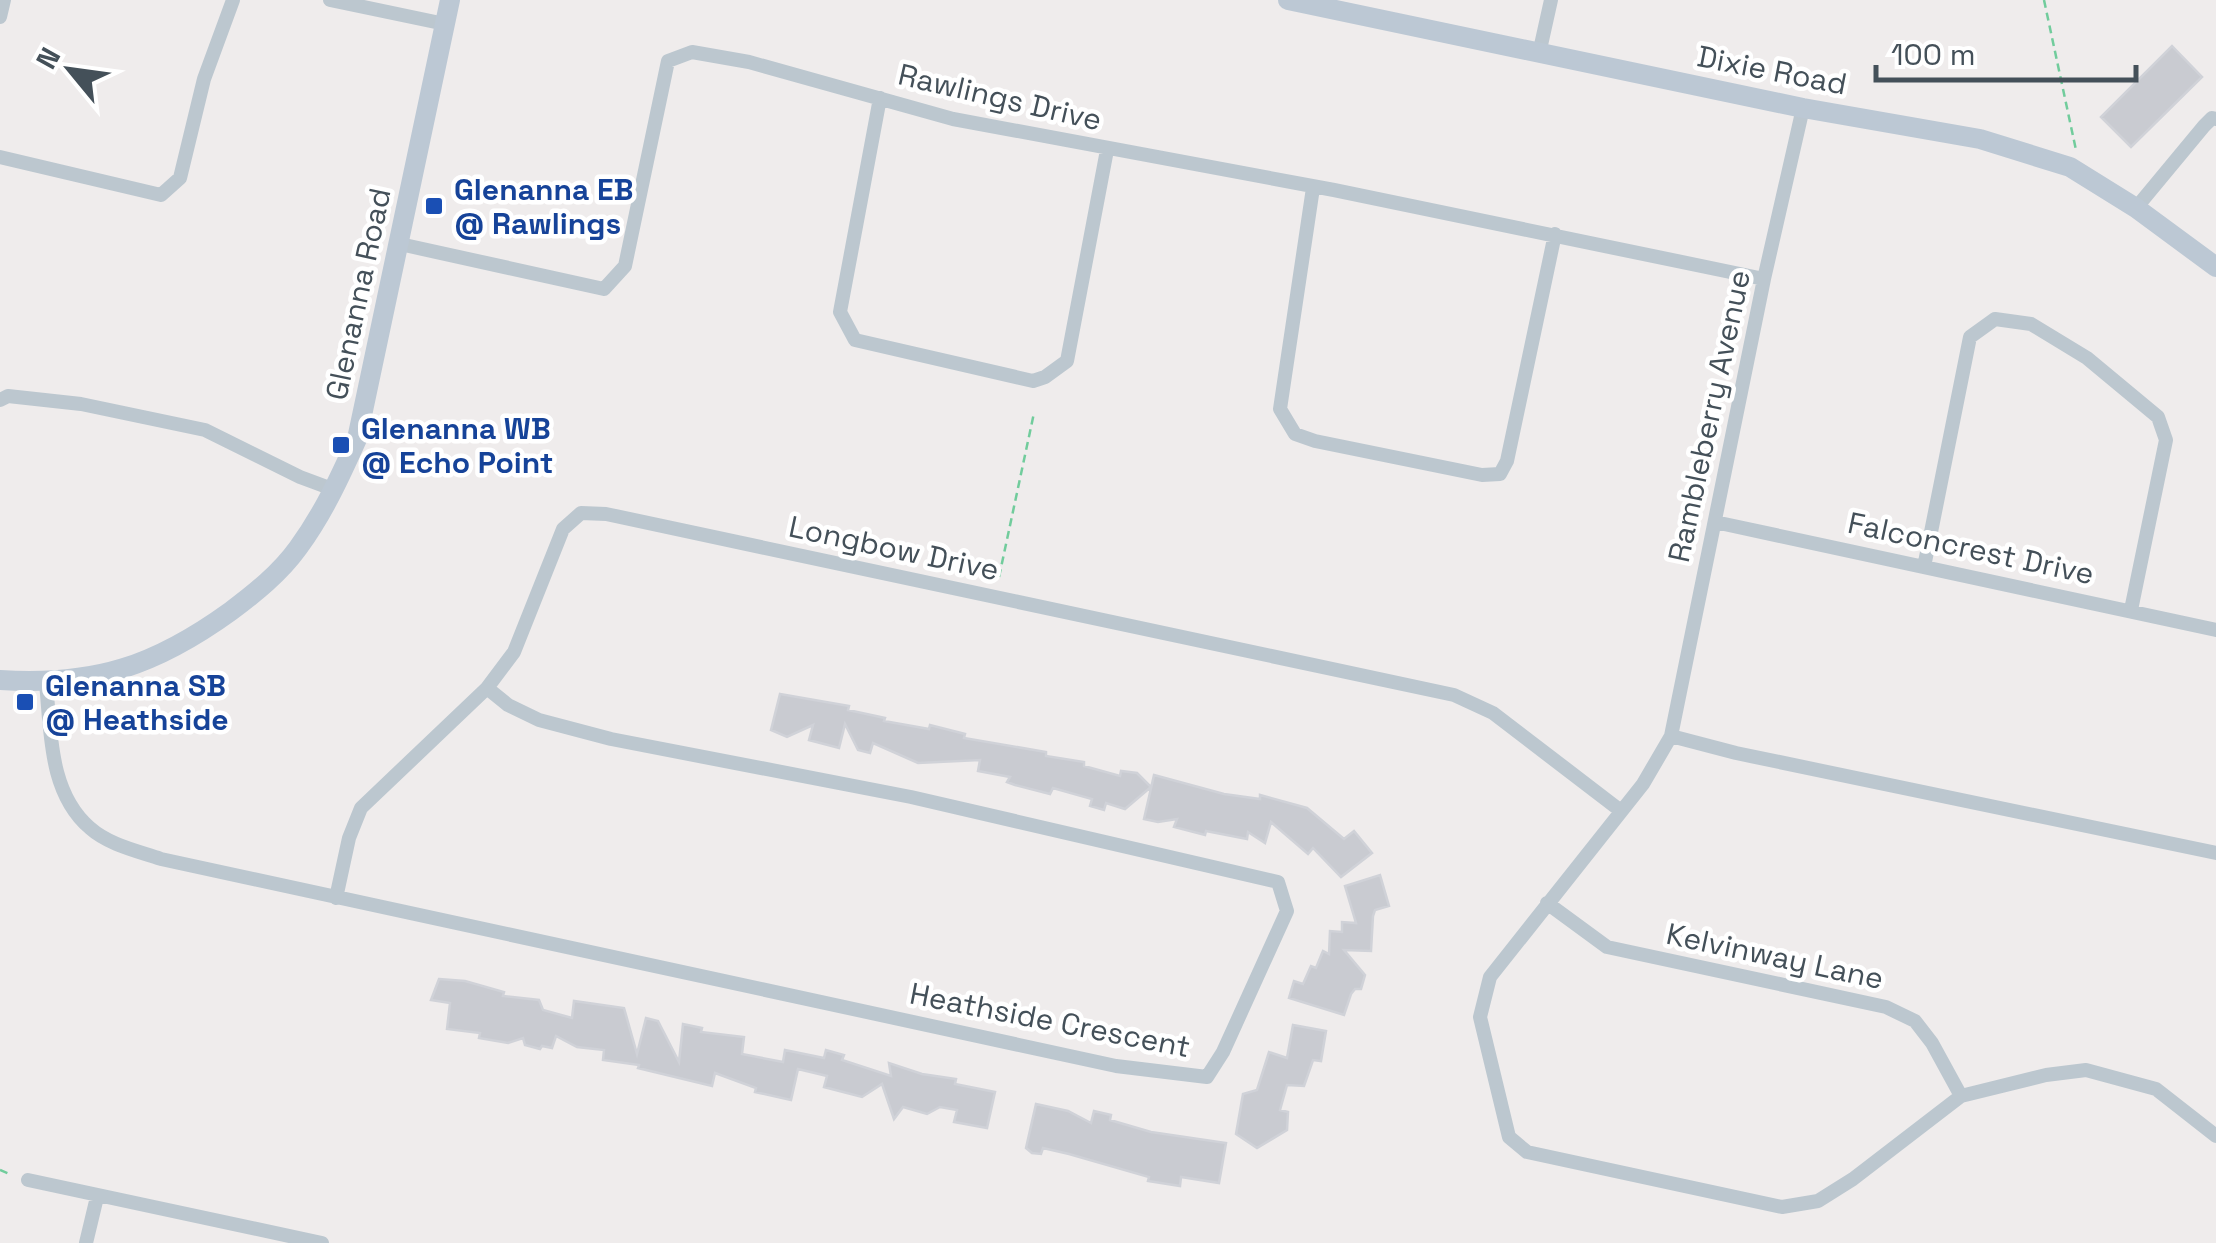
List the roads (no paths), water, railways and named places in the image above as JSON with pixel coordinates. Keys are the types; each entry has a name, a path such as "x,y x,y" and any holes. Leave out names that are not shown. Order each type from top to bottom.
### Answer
{"street":[{"path":"0,17 4,0"},
{"path":"0,157 160,195 180,178 204,78 234,0"},
{"path":"330,0 445,24"},
{"name":"Glenanna Road","path":"0,680 46,683 136,666 188,642 259,590 297,550 334,490 357,439 450,0"},
{"name":"Dixie Road","path":"1288,0 1803,108 1980,139 2070,167 2136,208 2216,267"},
{"path":"1539,54 1551,0"},
{"name":"Rawlings Drive","path":"400,244 604,289 625,266 668,61 692,52 748,62 953,118 1556,234 1764,279"},
{"path":"880,98 840,312 856,340 1033,382 1067,361 1108,150"},
{"name":"Rambleberry Avenue","path":"1803,108 1671,736 1642,784 1490,977 1480,1017 1509,1137 1527,1152 1782,1207 1818,1201 1854,1179 1961,1096 2046,1075 2086,1070 2156,1089 2216,1136"},
{"path":"2136,208 2204,126 2216,119"},
{"path":"1313,188 1280,409 1294,434 1482,476 1500,474 1507,461 1556,234"},
{"path":"1924,567 1970,336 1995,319 2031,324 2086,358 2158,417 2166,440 2131,610"},
{"path":"0,400 8,396 81,404 205,430 334,490"},
{"name":"Longbow Drive","path":"336,898 349,838 361,808 486,688 514,652 562,528 582,513 606,514 1454,695 1493,712 1620,811"},
{"name":"Falconcrest Drive","path":"1715,522 2216,630"},
{"name":"Heathside Crescent","path":"46,683 55,768 65,798 90,828 108,840 161,859 1116,1066 1206,1077 1222,1052 1287,910 1278,882 912,796 611,739 539,720 508,705 486,688"},
{"path":"1671,736 2216,853"},
{"name":"Kelvinway Lane","path":"1547,903 1608,947 1886,1007 1916,1021 1961,1096"},
{"path":"28,1180 322,1243"},
{"path":"86,1243 96,1197"}],"place":[{"name":"Glenanna EB @ Rawlings","path":"434,206"},
{"name":"Glenanna WB @ Echo Point","path":"341,445"},
{"name":"Glenanna SB @ Heathside","path":"25,702"}]}
